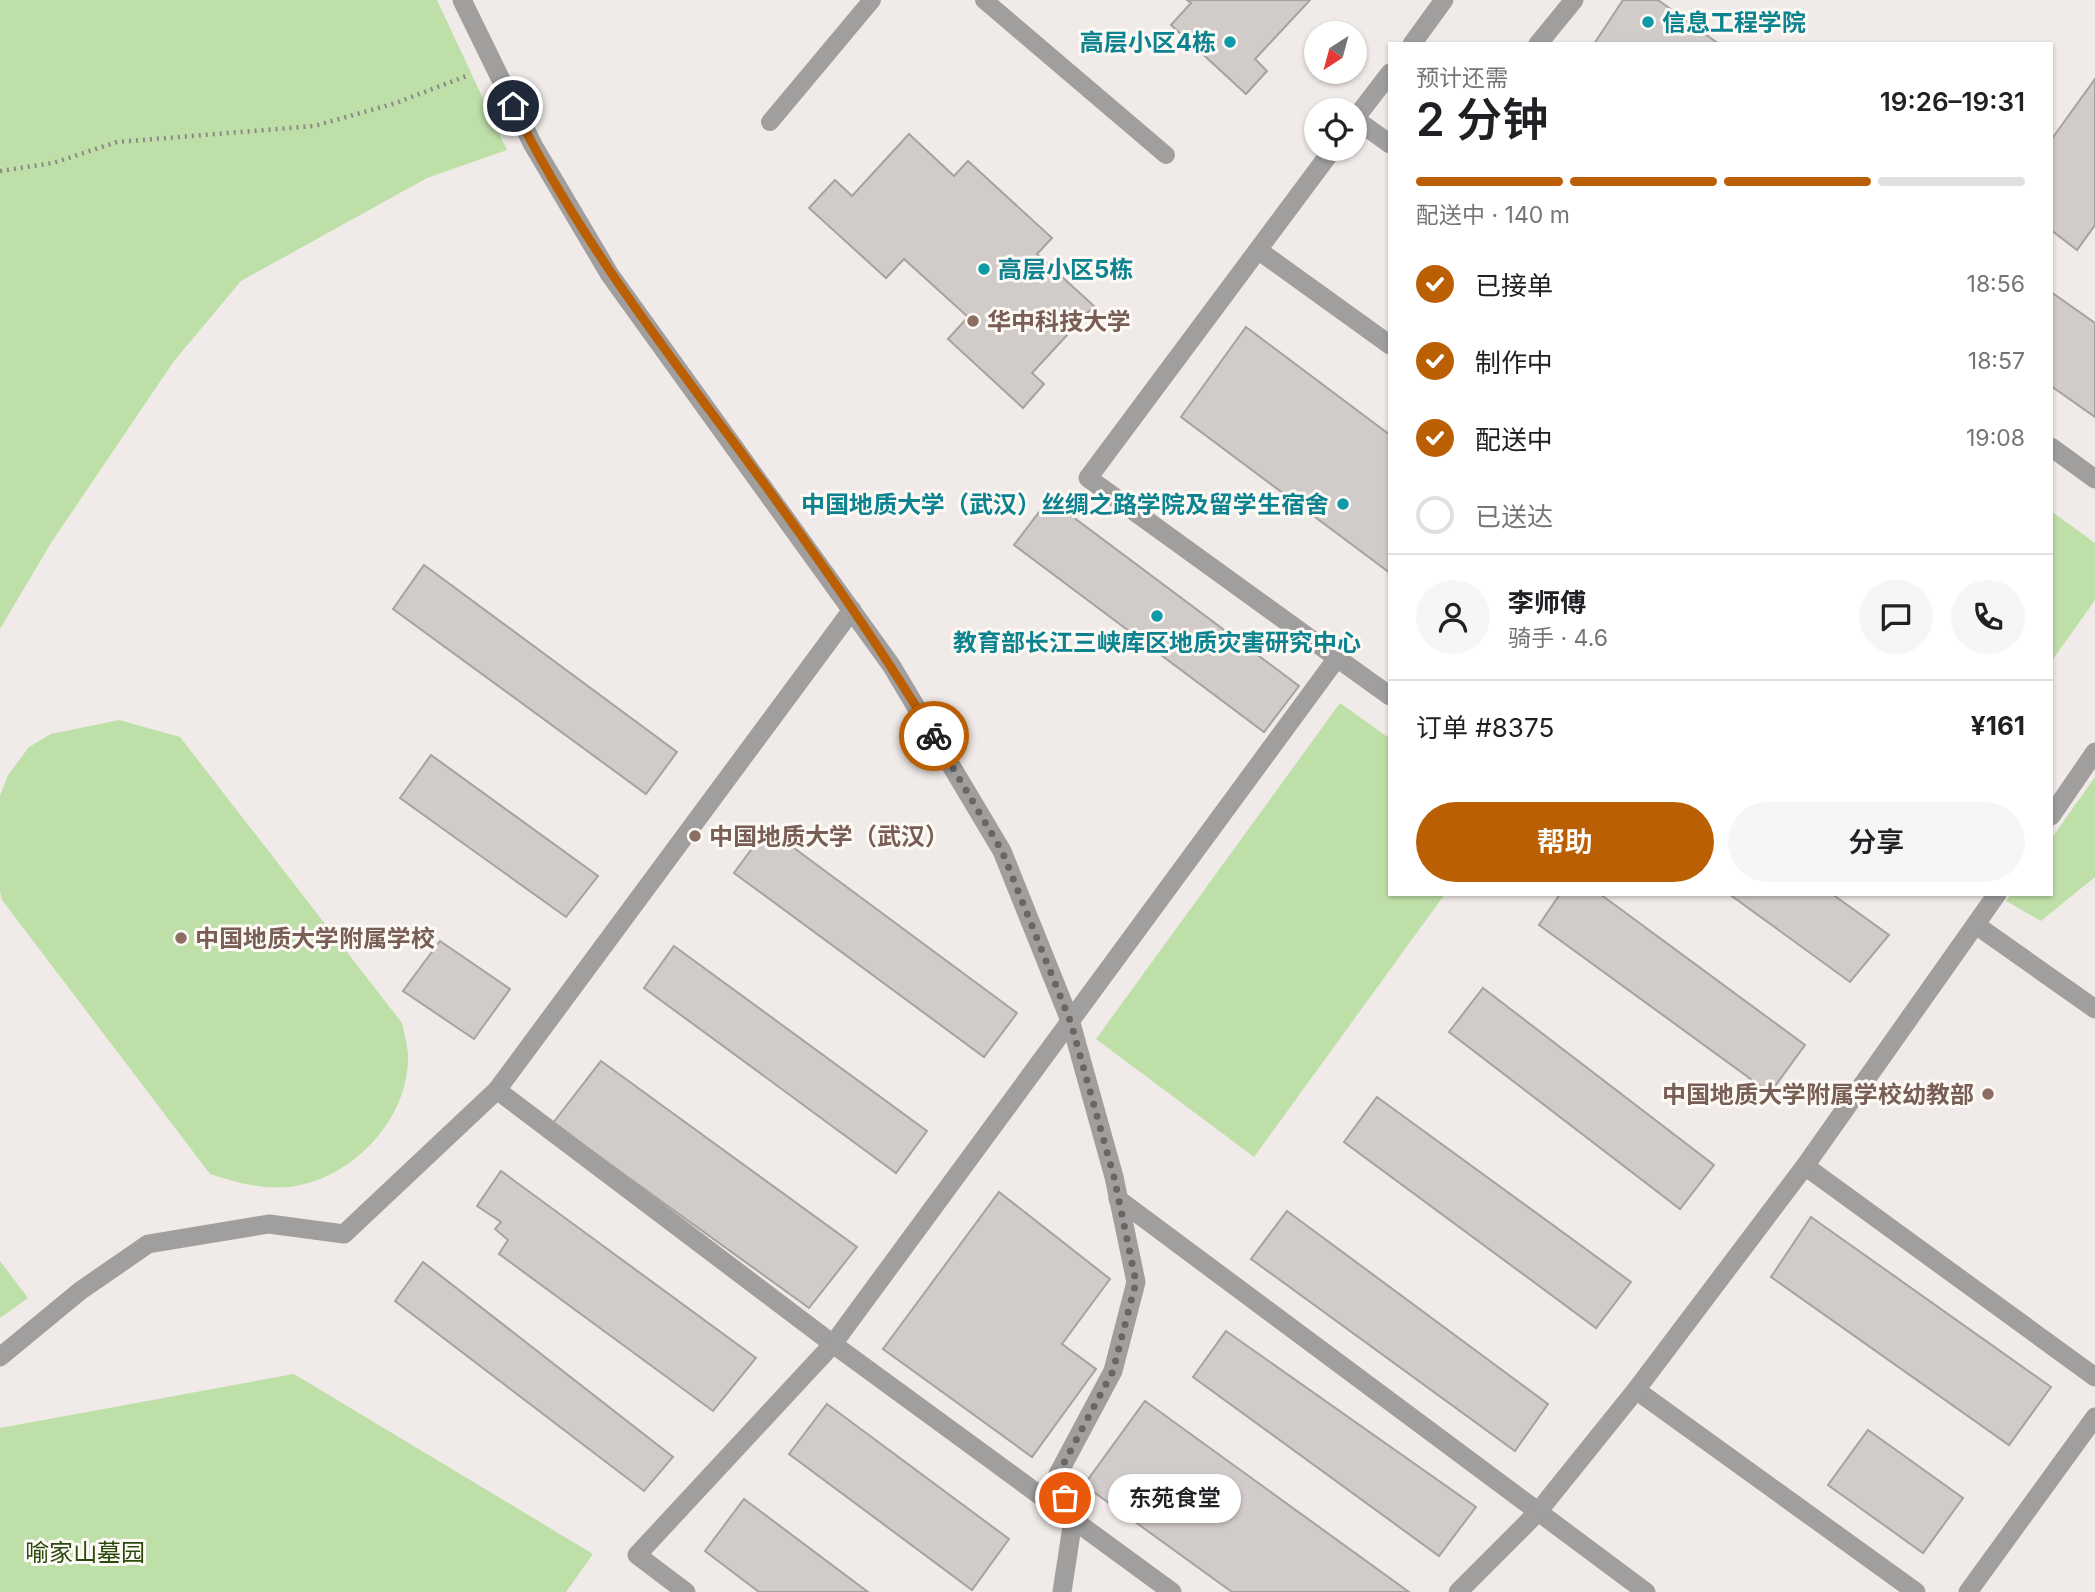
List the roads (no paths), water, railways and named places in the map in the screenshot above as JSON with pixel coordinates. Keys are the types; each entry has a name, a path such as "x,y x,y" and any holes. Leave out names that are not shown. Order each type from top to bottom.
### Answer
{"street":[{"path":"462,0 533,145 610,275 891,665 1002,851 1071,1023 1118,1199 1136,1282 1113,1371 1057,1476 1073,1520 1062,1592"},
{"path":"1413,42 1444,0"},
{"path":"1540,42 1574,0"},
{"path":"1367,104 1388,77"},
{"path":"1367,128 1388,143"},
{"path":"1324,161 1088,478 1388,695"},
{"path":"1258,250 1388,344"},
{"path":"2053,448 2095,480"},
{"path":"0,1357 80,1291 148,1244 269,1224 344,1234 497,1090 852,610"},
{"path":"686,1592 637,1555 833,1344 1337,658"},
{"path":"2053,813 2095,752"},
{"path":"1467,1589 1538,1513 1636,1391 1805,1166 1996,896"},
{"path":"1976,925 2095,1009"},
{"path":"497,1090 833,1344 1172,1592"},
{"path":"1805,1166 2095,1377"},
{"path":"1118,1199 1646,1592"},
{"path":"1636,1391 1916,1592"},
{"path":"1968,1592 2095,1417"}],"lane":[{"path":"770,122 872,0"},
{"path":"984,0 1167,155"}],"place":[{"name":"信息工程学院","path":"1648,22"},
{"name":"高层小区4栋","path":"1230,42"},
{"name":"高层小区5栋","path":"984,269"},
{"name":"华中科技大学","path":"973,321"},
{"name":"中国地质大学（武汉）丝绸之路学院及留学生宿舍","path":"1343,504"},
{"name":"教育部长江三峡库区地质灾害研究中心","path":"1157,616"},
{"name":"中国地质大学（武汉）","path":"695,836"},
{"name":"中国地质大学附属学校","path":"181,938"},
{"name":"中国地质大学附属学校幼教部","path":"1988,1094"},
{"name":"东苑食堂","path":"1065,1498"}],"park label":[{"name":"喻家山墓园","path":"85,1552"}]}
